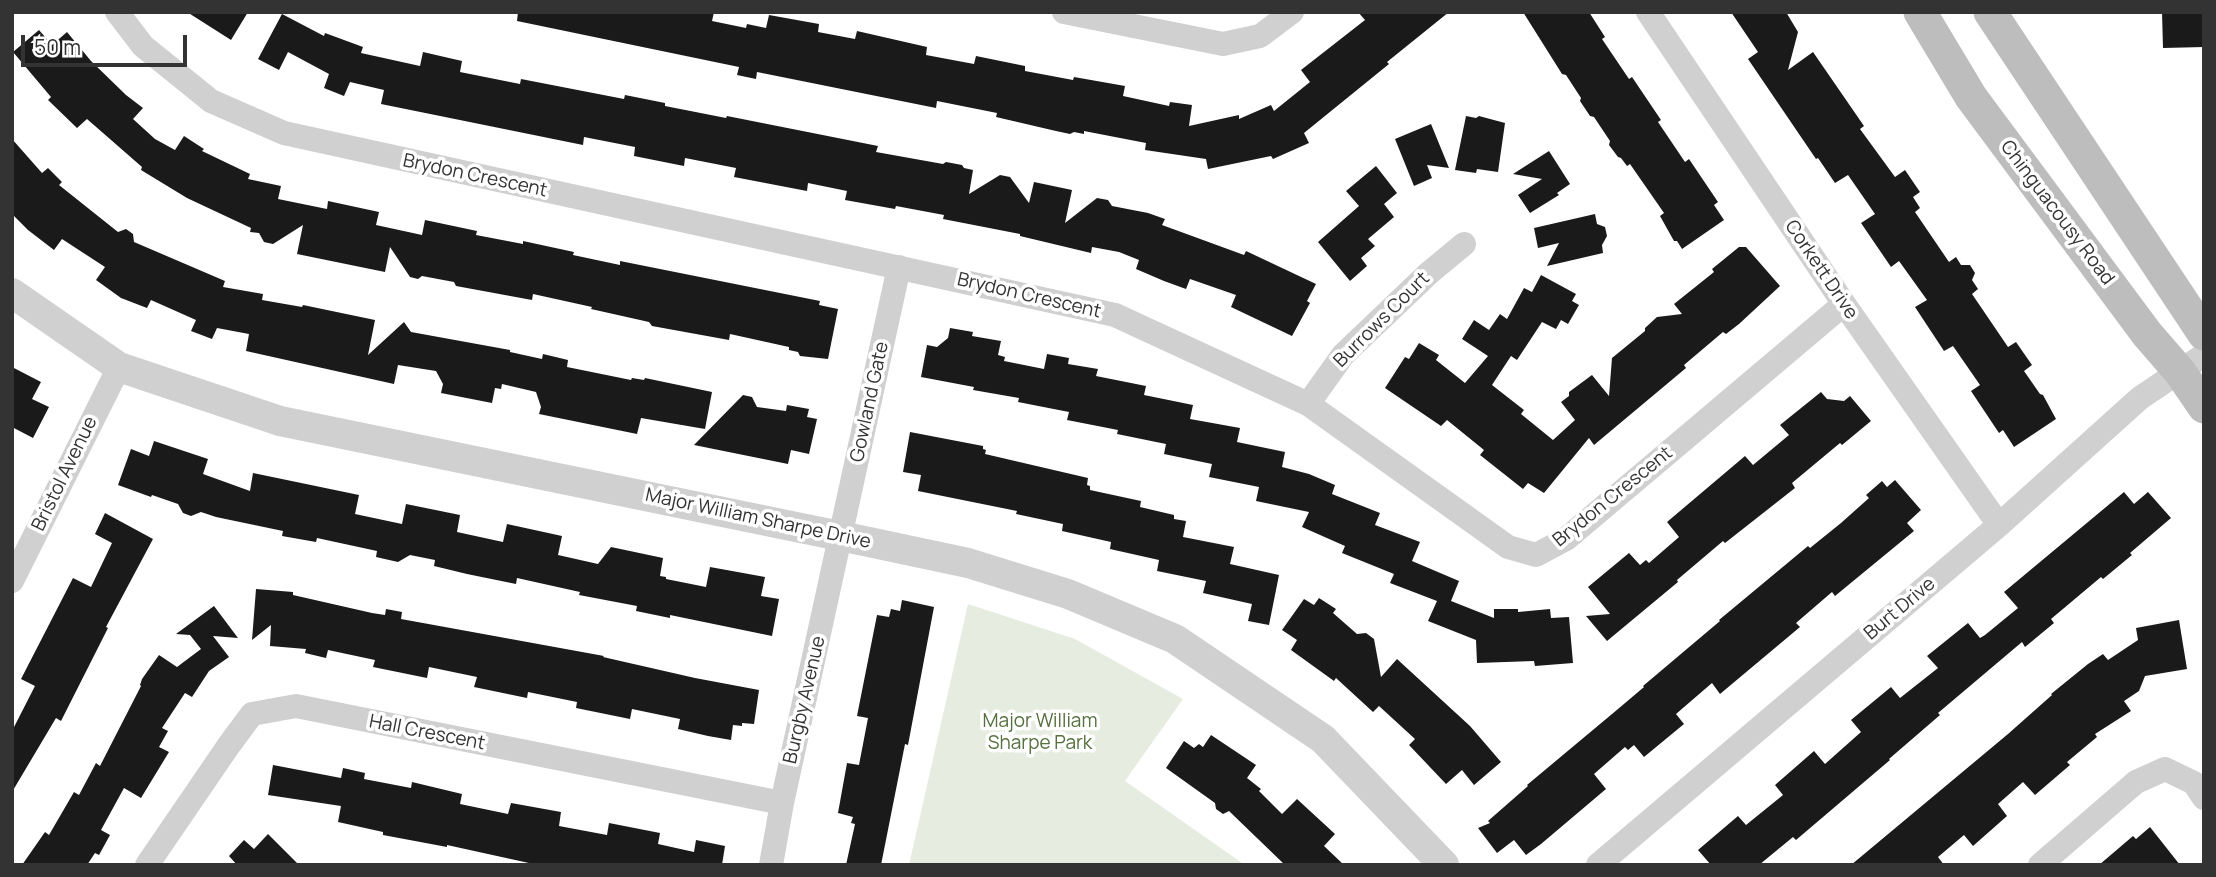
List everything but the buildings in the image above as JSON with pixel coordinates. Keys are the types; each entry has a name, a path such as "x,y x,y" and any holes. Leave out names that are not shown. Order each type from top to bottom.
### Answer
{"main road":[{"name":"Chinguacousy Road","path":"1920,12 1971,97 2147,334 2192,363 2204,407"},
{"path":"1990,12 2204,334"}],"street":[{"name":"Brydon Crescent","path":"117,12 143,46 211,101 284,134 1115,316 1308,404 1508,547 1536,555 1566,539 1844,304"},
{"path":"1064,12 1223,44 1260,36 1292,12"},
{"name":"Corkett Drive","path":"1648,12 1844,304 1999,525"},
{"name":"Burrows Court","path":"1308,404 1343,355 1429,273 1464,244"},
{"name":"Gowland Gate","path":"842,537 899,267"},
{"name":"Major William Sharpe Drive","path":"12,293 119,368 280,421 968,564 1068,594 1175,639 1323,739 1444,865"},
{"name":"Burt Drive","path":"1598,865 1999,525 2140,398 2192,363"},
{"name":"Bristol Avenue","path":"12,581 119,368"},
{"name":"Burgby Avenue","path":"771,865 782,803 842,537"},
{"name":"Hall Crescent","path":"147,865 252,714 296,706 782,803"},
{"path":"2040,865 2136,782 2165,769 2194,783 2204,798"}],"green space":[{"name":"Major William Sharpe Park","path":"968,604 1075,639 1183,699 1125,781 1245,865 909,865"}]}
